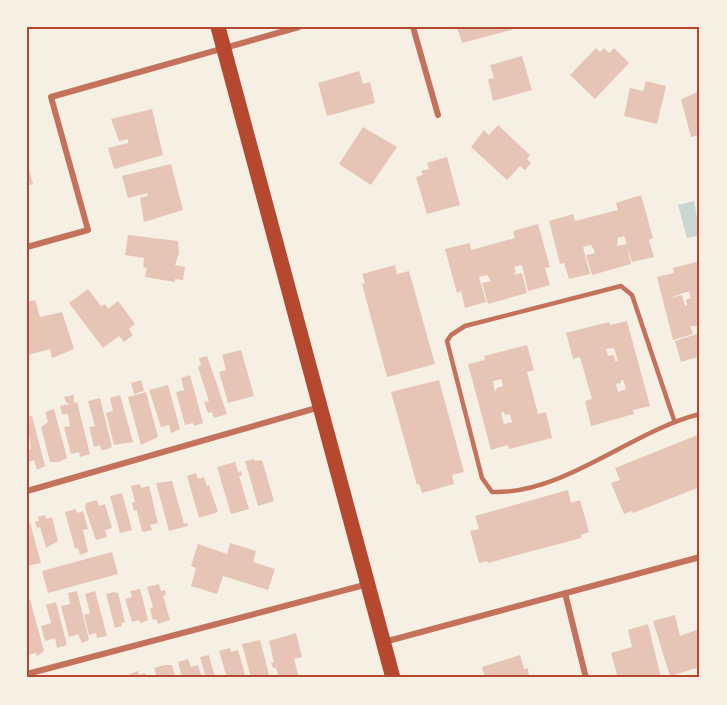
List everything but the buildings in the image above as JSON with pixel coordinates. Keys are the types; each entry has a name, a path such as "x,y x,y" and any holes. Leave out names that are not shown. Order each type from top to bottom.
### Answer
{"main road":[{"path":"218,27 393,678"}],"street":[{"path":"27,247 88,230 51,97 299,27"},
{"path":"413,27 438,115"},
{"path":"27,491 320,406"},
{"path":"383,642 700,557"},
{"path":"27,674 368,584"},
{"path":"565,593 586,678"}],"lane":[{"path":"674,420 632,295 621,286 465,326 447,340 482,478 492,492 528,486 571,473 674,420 700,414"}],"shaded area":[{"path":"694,201 700,235 687,238 678,205"}]}
